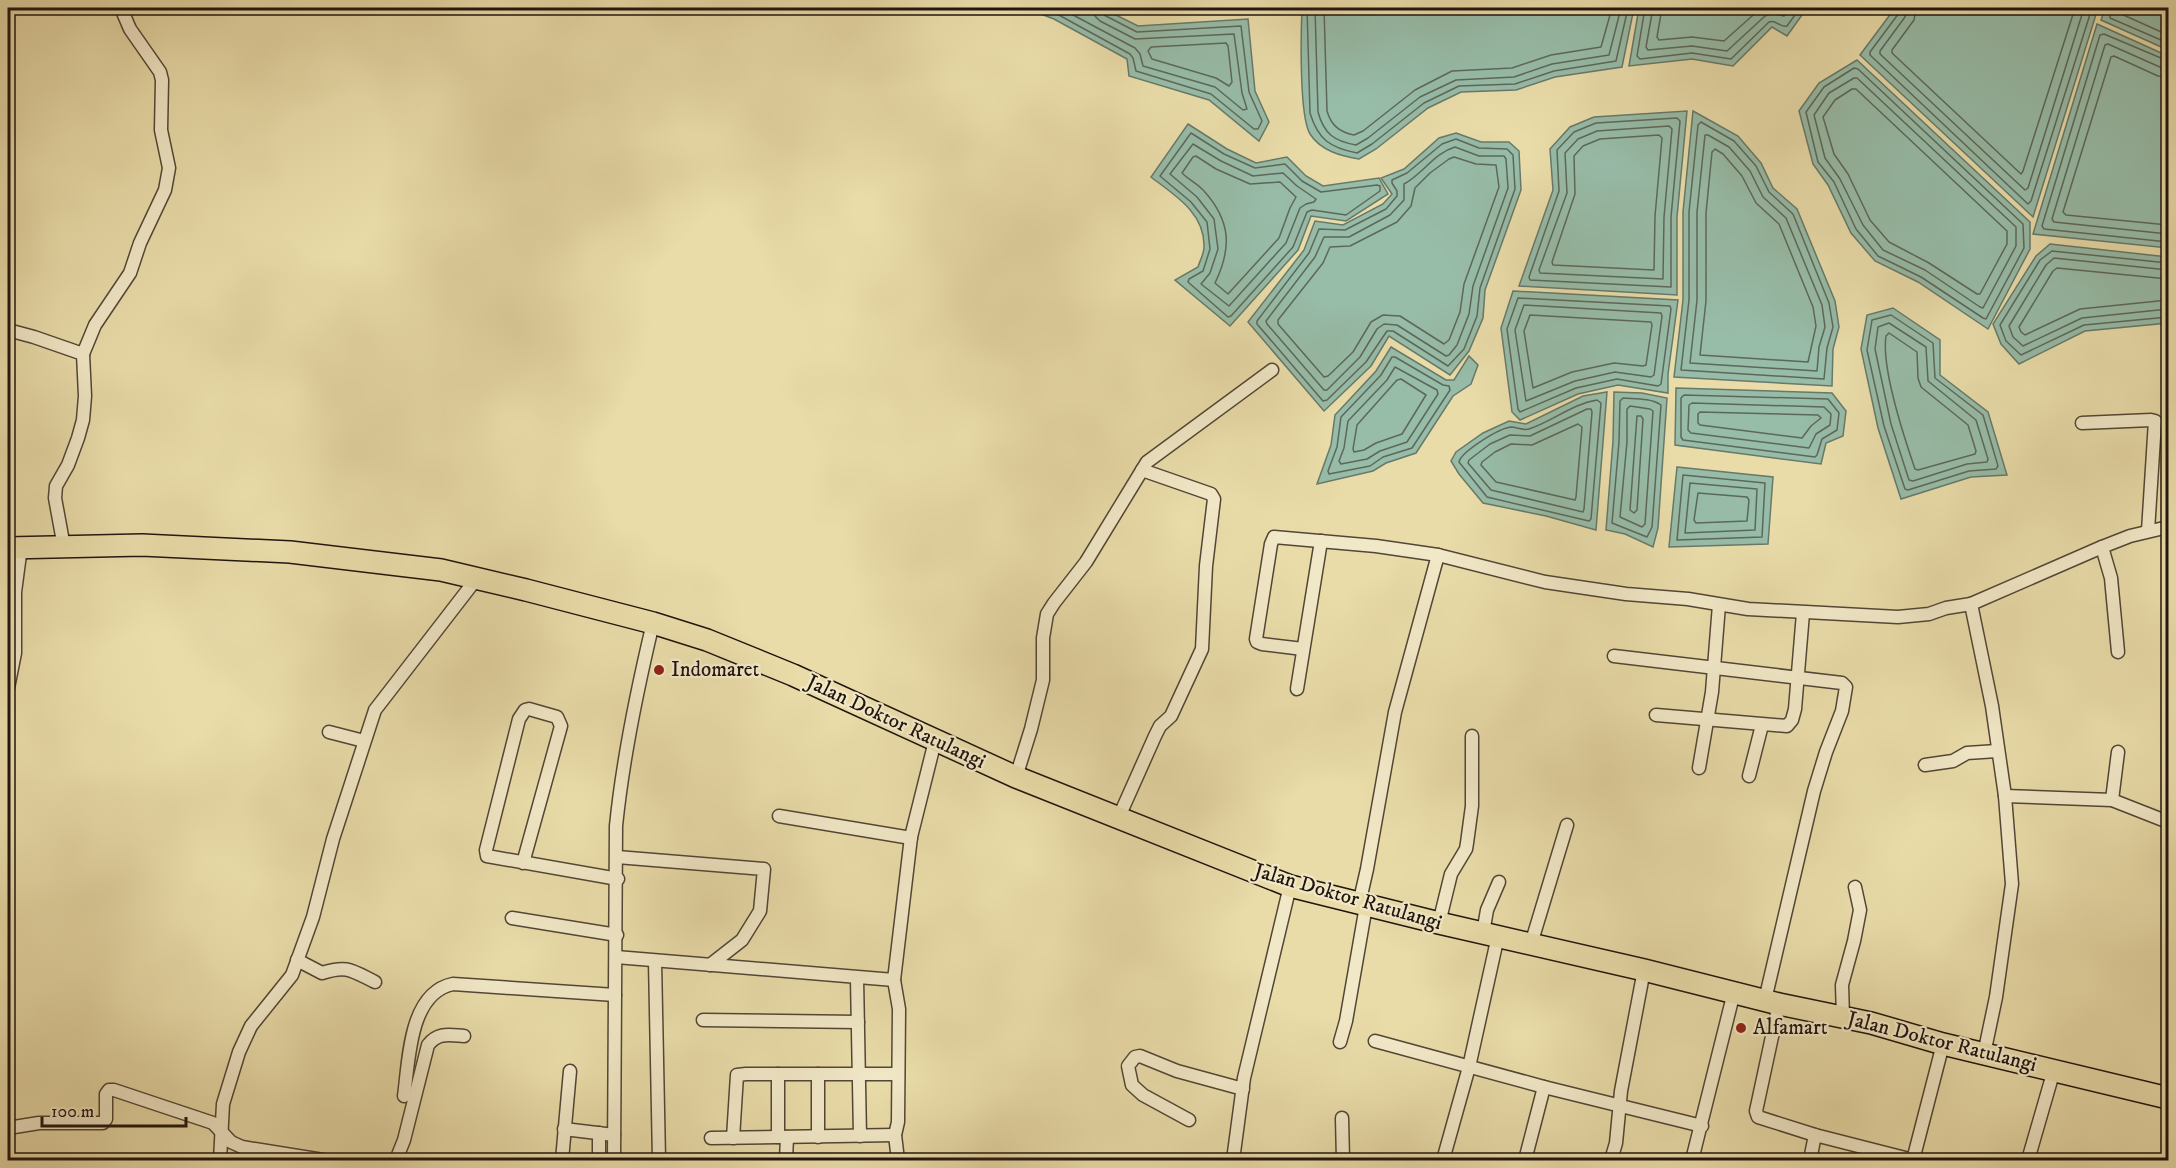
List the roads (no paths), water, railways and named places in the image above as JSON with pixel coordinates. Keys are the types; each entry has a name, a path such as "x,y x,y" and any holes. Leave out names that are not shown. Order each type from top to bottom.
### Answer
{"highway":[{"name":"Jalan Doktor Ratulangi","path":"14,547 142,545 312,554 448,571 653,623 707,640 794,675 1016,777 1290,886 1772,1002 1871,1023 1943,1044 2169,1098"}],"street":[{"path":"64,547 55,498 56,486 68,465 83,420 85,396 83,354 95,325 130,273 140,243 162,197 168,178 169,168 161,130 162,80 160,72 130,28 121,8"},
{"path":"8,330 83,354"},
{"path":"1016,777 1043,680 1043,638 1047,614 1086,562 1147,462 1272,370"},
{"path":"2082,423 2155,421 2148,531"},
{"path":"1118,819 1155,736 1160,726 1171,716 1202,649 1206,566 1214,499 1210,494 1142,470"},
{"path":"1303,650 1257,642 1256,633 1273,538 1321,541 1438,555 1545,582 1748,609 1906,616 1929,614 1946,608 1971,604 2102,547 2148,531 2169,527"},
{"path":"1297,689 1321,541"},
{"path":"8,688 15,653 14,547"},
{"path":"2102,547 2111,578 2118,652"},
{"path":"1340,1042 1346,1021 1367,869 1395,712 1438,555"},
{"path":"220,1161 224,1104 239,1052 251,1026 291,975 313,917 333,839 350,792 363,741 380,702 477,578"},
{"path":"1971,604 1992,706 2005,796 2012,884 1996,997 1984,1054"},
{"path":"1699,768 1715,667 1719,605"},
{"path":"1656,715 1762,725 1783,726 1790,723 1795,709 1803,613"},
{"path":"614,1161 618,879 616,826 621,777 653,623"},
{"path":"1614,656 1842,683 1846,691 1842,711 1814,791 1772,1002 1756,1114 1758,1117 1815,1135 1913,1160 1943,1044"},
{"path":"523,863 561,726 557,717 530,710 525,710 519,719 486,853 488,857 523,863 618,879"},
{"path":"1749,776 1762,725"},
{"path":"329,732 363,741"},
{"path":"1439,923 1451,874 1466,849 1472,806 1472,736"},
{"path":"897,1161 895,1135 898,1122 899,1009 894,980 910,838 935,741"},
{"path":"1924,765 1953,761 1967,753 1997,751"},
{"path":"2112,800 2118,752"},
{"path":"2005,796 2112,800 2169,822"},
{"path":"779,816 910,838"},
{"path":"1531,944 1567,825"},
{"path":"617,857 764,869 760,911 742,940 710,965"},
{"path":"1443,1161 1469,1067 1491,935 1486,910 1499,882"},
{"path":"1233,1161 1243,1089 1290,886"},
{"path":"1843,1017 1842,986 1860,910 1855,888"},
{"path":"512,918 617,935"},
{"path":"616,957 894,980"},
{"path":"297,960 322,974 333,969 346,969 375,982"},
{"path":"655,961 659,1161"},
{"path":"1611,1161 1616,1143 1621,1091 1644,970"},
{"path":"857,978 860,1136"},
{"path":"404,1096 415,1023 424,1005 444,986 453,984 615,995"},
{"path":"1692,1161 1734,992"},
{"path":"703,1020 858,1022"},
{"path":"396,1161 404,1140 428,1045 434,1038 444,1035 464,1036"},
{"path":"1375,1041 1544,1087 1702,1126"},
{"path":"1189,1120 1143,1095 1132,1085 1128,1066 1135,1057 1140,1056 1177,1071 1243,1089"},
{"path":"2028,1161 2054,1070"},
{"path":"562,1161 570,1071"},
{"path":"778,1074 786,1161"},
{"path":"818,1074 819,1137"},
{"path":"733,1138 737,1075 898,1074"},
{"path":"1525,1161 1544,1087"},
{"path":"8,1128 39,1123 103,1123 106,1119 106,1094 109,1090 114,1090 205,1120 242,1148 323,1161"},
{"path":"1342,1118 1343,1161"},
{"path":"564,1129 614,1135"},
{"path":"599,1133 599,1161"},
{"path":"711,1138 895,1135"},
{"path":"1810,1161 1815,1135"}],"water":[{"path":"1025,8 1102,8 1138,26 1248,19 1255,91 1269,122 1259,141 1209,100 1129,76 1127,59 1054,19"},
{"path":"1121,8 1250,8 1250,9 1131,14"},
{"path":"1302,8 1634,8 1622,67 1555,77 1516,90 1461,92 1428,108 1376,149 1359,159 1326,149 1310,134 1306,124 1302,93"},
{"path":"1639,8 1807,8 1787,36 1772,27 1733,66 1692,59 1629,66"},
{"path":"1895,8 2098,8 2033,217 1860,55"},
{"path":"2105,8 2168,8 2168,50 2101,20"},
{"path":"2097,24 2168,56 2168,248 2033,234"},
{"path":"1857,60 2030,222 2030,249 1988,329 1918,282 1875,261 1851,233 1828,185 1813,164 1799,111 1819,83"},
{"path":"1687,111 1677,217 1677,295 1519,286 1553,190 1550,149 1570,127 1594,117"},
{"path":"1693,111 1738,136 1761,163 1773,188 1797,209 1835,301 1839,327 1833,349 1832,386 1674,377 1683,300 1683,212"},
{"path":"1188,124 1227,149 1256,163 1287,157 1306,176 1323,186 1379,178 1388,194 1346,221 1311,216 1298,250 1230,326 1175,280 1198,267 1204,250 1203,233 1186,205 1151,177"},
{"path":"1456,133 1481,142 1509,142 1519,151 1521,190 1485,290 1483,318 1469,351 1450,375 1389,336 1371,366 1324,411 1248,322 1304,250 1315,221 1343,225 1383,204 1392,194 1381,178 1404,169 1439,138"},
{"path":"2050,244 2168,257 2168,323 2085,331 2019,364 2001,344 1993,324 2036,256"},
{"path":"1513,291 1678,300 1668,374 1668,393 1618,385 1578,394 1520,420 1512,412 1501,328"},
{"path":"1893,308 1940,340 1940,375 1988,412 2007,475 1971,477 1901,499 1878,428 1861,349 1867,315"},
{"path":"1391,347 1446,380 1454,380 1469,356 1478,365 1471,384 1453,396 1416,453 1386,463 1373,471 1317,484 1331,445 1335,415 1376,371"},
{"path":"1676,388 1832,393 1846,411 1843,436 1826,443 1821,464 1675,445"},
{"path":"1607,392 1596,530 1546,516 1483,503 1451,461 1456,452 1483,433 1509,421 1526,424 1583,396"},
{"path":"1614,392 1642,393 1667,398 1658,528 1653,547 1625,534 1606,530 1613,441"},
{"path":"1677,467 1773,477 1768,544 1669,547"}],"place":[{"name":"Indomaret","path":"659,670"},
{"name":"Alfamart","path":"1741,1028"}]}
